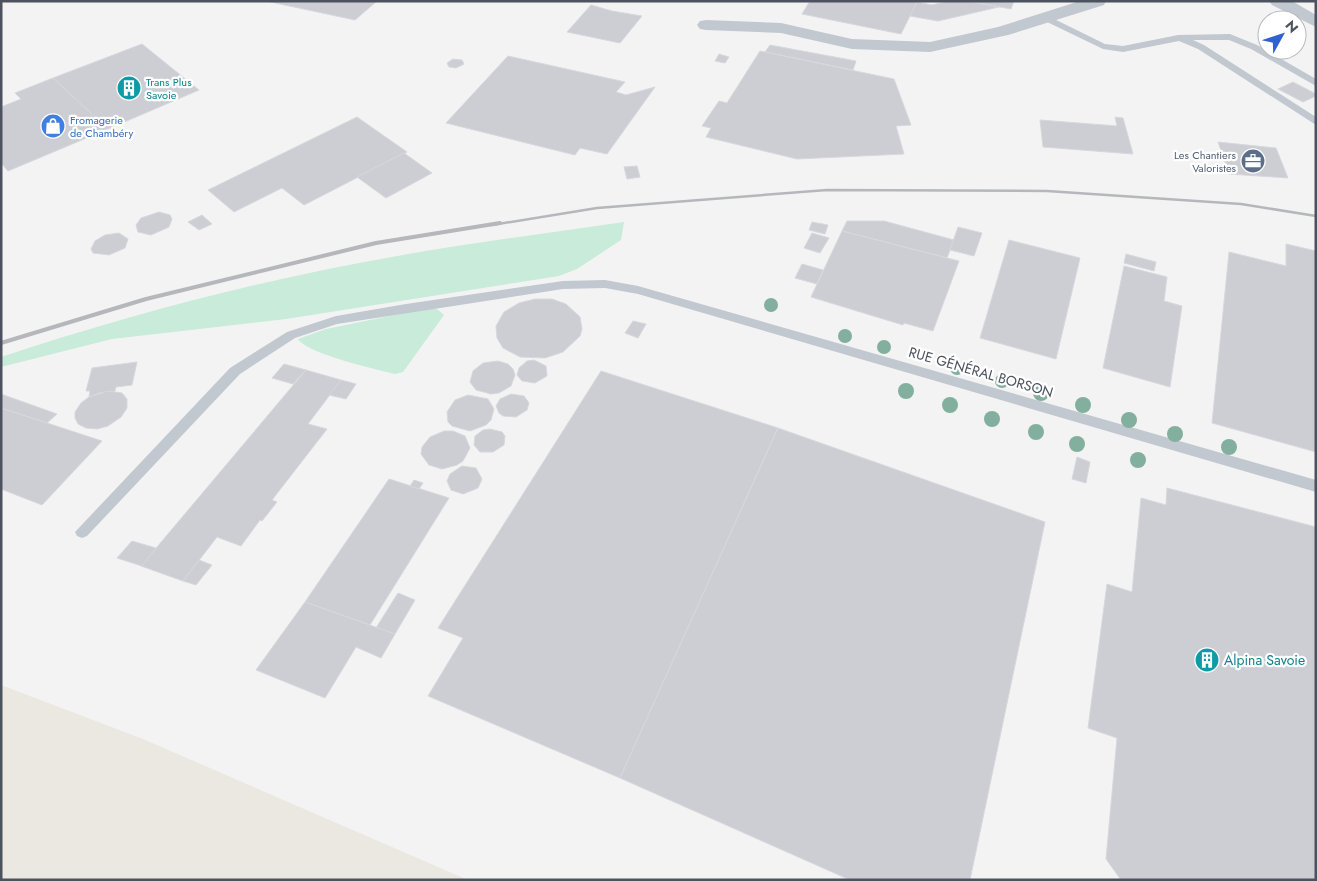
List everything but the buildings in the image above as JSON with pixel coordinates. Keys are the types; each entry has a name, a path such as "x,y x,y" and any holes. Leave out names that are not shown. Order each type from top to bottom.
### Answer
{"street":[{"path":"706,25 781,28 852,44 903,47 930,46 968,40 1098,1"},
{"path":"1278,1 1316,22"}],"lane":[{"path":"1046,18 1103,46 1124,49 1178,38 1230,38 1254,47 1316,84"},
{"path":"1178,38 1202,48 1316,122"},
{"name":"RUE GÉNÉRAL BORSON","path":"82,532 235,371 291,335 336,320 563,285 605,284 638,290 1316,486"}],"shaded area":[{"path":"1,685 143,739 468,880 1,880"}],"green space":[{"path":"624,222 621,240 577,269 559,276 286,319 112,339 1,367 1,357 46,342 138,315 277,280 433,250"},
{"path":"429,308 437,309 444,315 403,372 395,374 358,365 314,350 304,345 298,339 326,329"}],"railway":[{"path":"492,225 597,208 827,190 1047,191 1241,204 1316,216"},
{"path":"1,343 146,299 376,243 500,223"}],"place":[{"name":"Trans Plus Savoie","path":"129,88"},
{"name":"Fromagerie de Chambéry","path":"53,126"},
{"name":"Les Chantiers Valoristes","path":"1253,161"},
{"name":"Alpina Savoie","path":"1207,660"}]}
